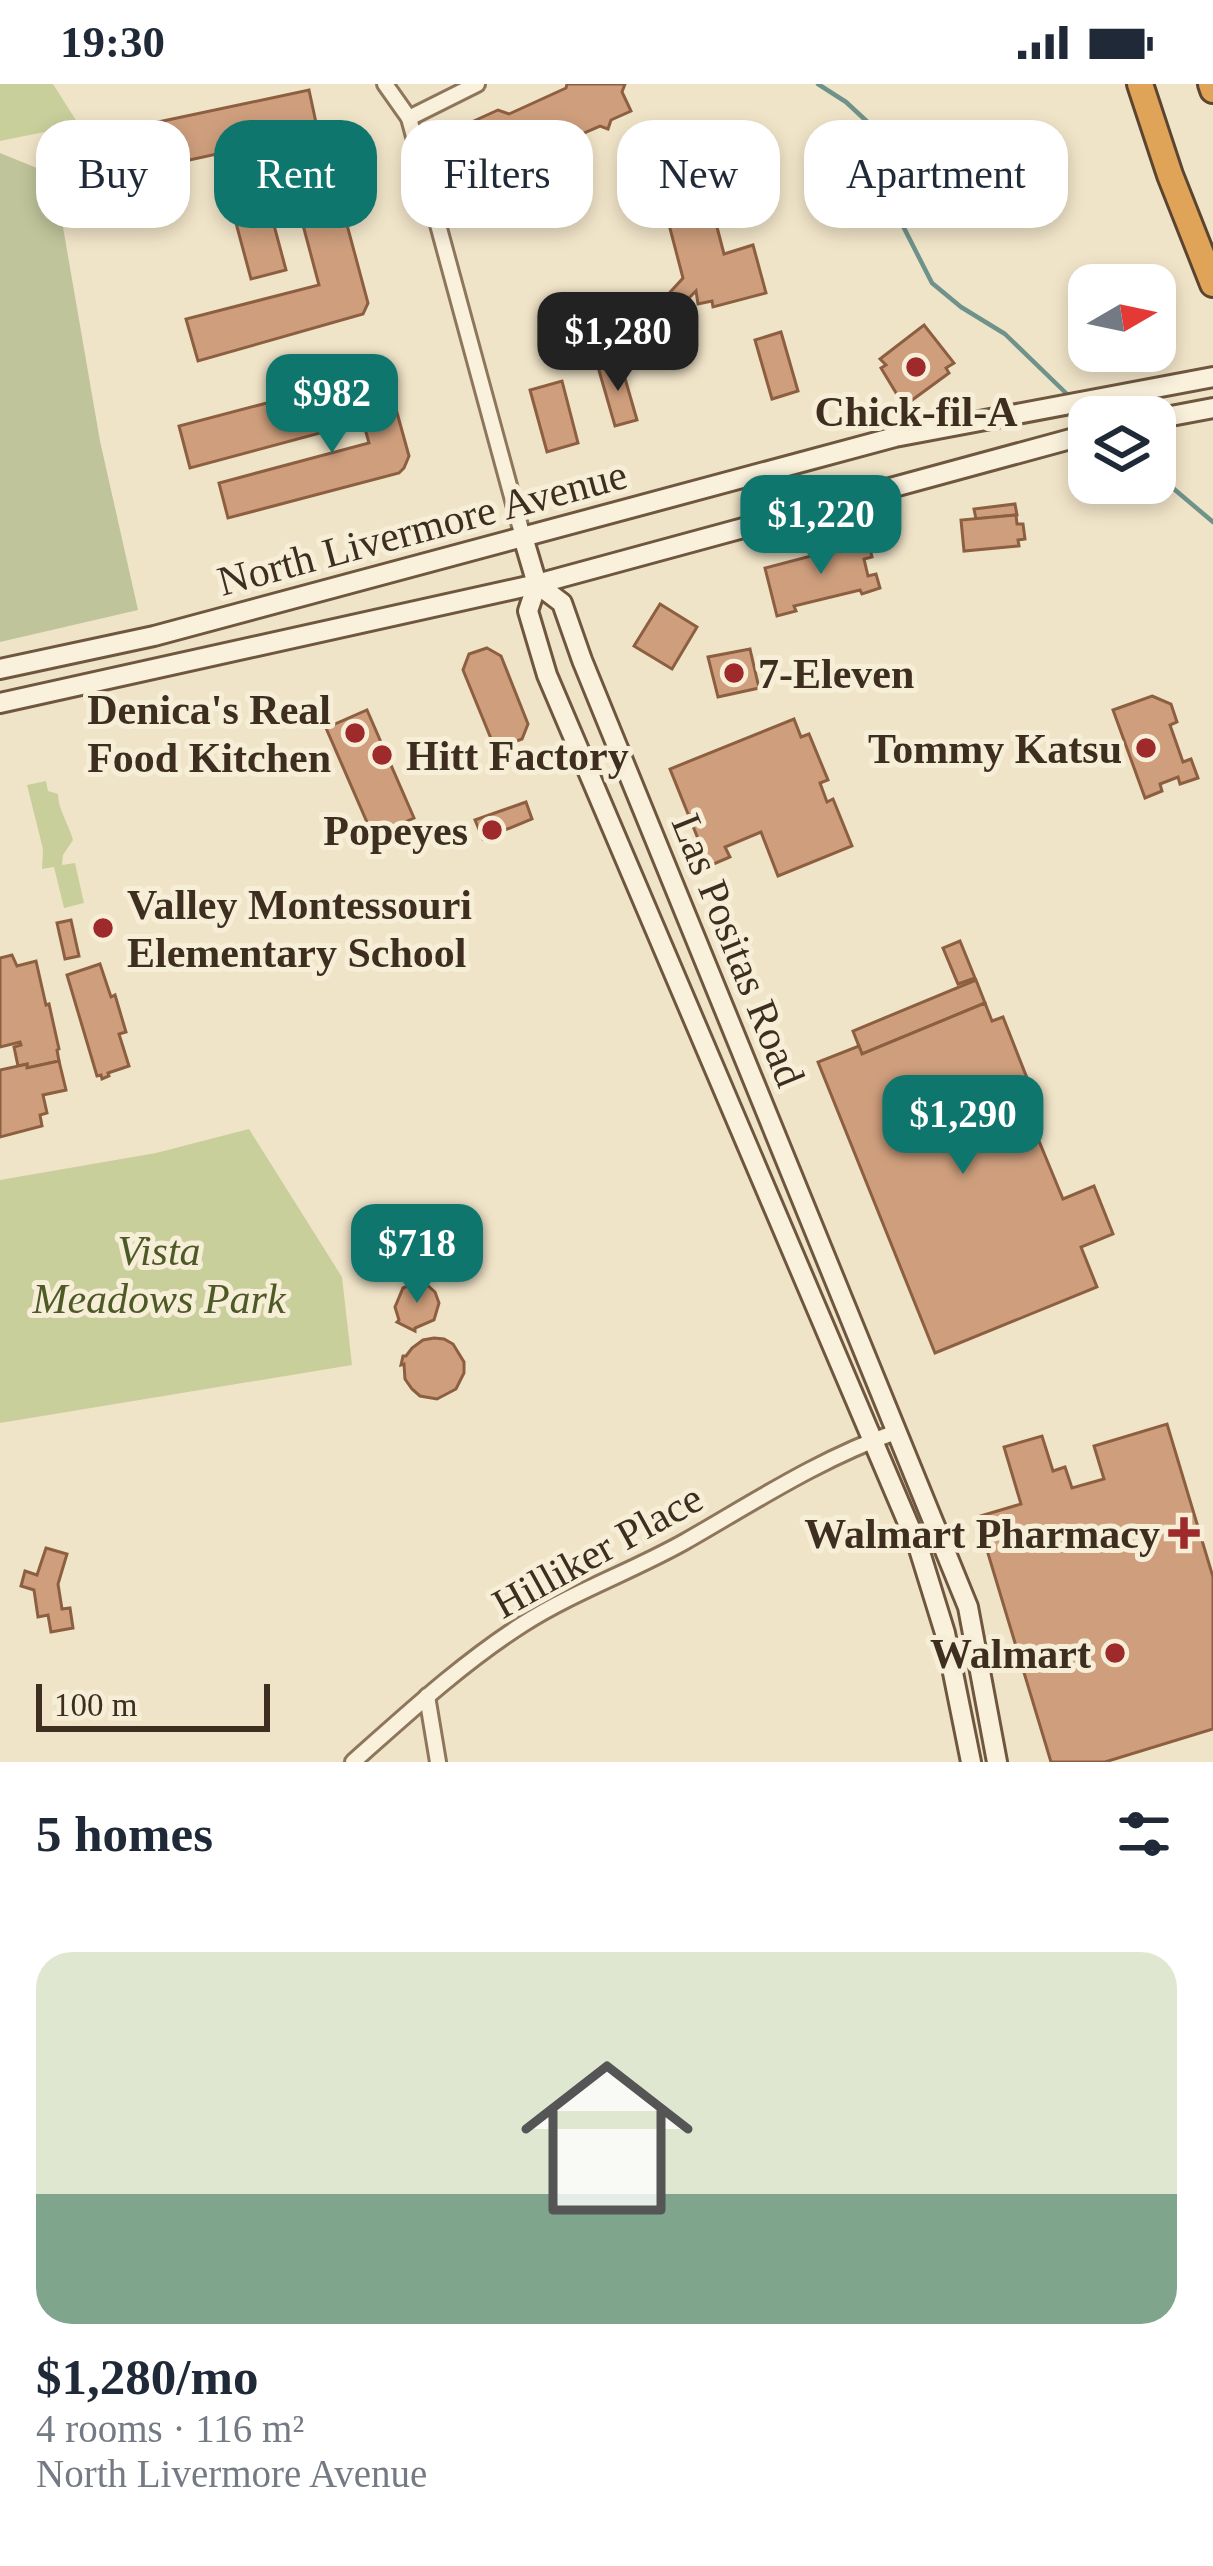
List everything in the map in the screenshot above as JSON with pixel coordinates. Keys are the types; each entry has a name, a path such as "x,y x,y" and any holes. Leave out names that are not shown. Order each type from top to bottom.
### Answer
{"highway":[{"path":"1140,84 1213,284"}],"main road":[{"name":"North Livermore Avenue","path":"0,669 154,636 895,437 1213,377"},
{"path":"1176,415 1213,408"},
{"name":"North Livermore Avenue","path":"0,703 537,584 1068,440"},
{"name":"Las Positas Road","path":"524,537 537,584 528,611 547,675 926,1570 945,1633 971,1762"},
{"name":"Las Positas Road","path":"537,584 562,603 968,1607 997,1762"}],"street":[{"path":"385,84 410,118 524,537"},
{"path":"410,118 477,84"},
{"name":"Hilliker Place","path":"353,1762 427,1696 522,1625 581,1591 682,1544 768,1491 896,1432"},
{"path":"427,1696 438,1762"}],"green space":[{"path":"0,84 53,84 76,120 36,120 36,134 0,141"},
{"path":"0,153 36,168 36,228 63,228 100,441 138,610 0,642"},
{"path":"46,781 48,791 58,794 73,840 62,865 75,863 84,903 64,908 54,867 42,869 43,849 27,785"},
{"name":"Vista Meadows Park","path":"249,1129 342,1277 352,1365 0,1423 0,1180 156,1153"}],"building":[{"path":"567,84 625,84 622,92 631,111 611,120 608,129 593,129 593,120 476,120 498,110 509,114"},
{"path":"309,90 315,120 214,120 214,155 190,160 190,120 168,120"},
{"path":"237,228 275,228 286,270 251,279"},
{"path":"304,228 348,228 368,303 363,314 198,361 186,319 319,285"},
{"path":"670,228 717,228 724,254 753,245 766,293 713,307 712,301 698,304 696,291 676,311 664,299 683,278"},
{"name":"Chick-fil-A","path":"924,325 954,363 946,368 949,373 904,406 880,359"},
{"path":"781,332 798,391 772,399 755,340"},
{"path":"620,361 637,420 615,426 598,367"},
{"path":"383,362 409,456 404,468 228,518 219,483 369,443 349,371"},
{"path":"562,381 578,443 547,452 530,390"},
{"path":"324,388 335,429 190,468 179,426"},
{"path":"1015,504 1017,515 976,519 974,509"},
{"path":"1016,515 1025,539 1018,540 1019,546 964,551 961,520"},
{"path":"868,541 872,557 864,559 868,576 876,574 880,588 794,606 796,611 777,616 765,568"},
{"name":"7-Eleven","path":"660,604 697,627 672,669 634,646"},
{"path":"487,648 501,656 528,724 522,739 506,745 492,741 463,670 469,654"},
{"name":"7-Eleven","path":"750,649 759,688 718,697 708,657"},
{"path":"1152,696 1171,704 1177,722 1170,725 1183,762 1191,759 1198,778 1180,784 1178,777 1160,784 1162,791 1145,798 1113,710"},
{"path":"367,710 414,818 373,836 326,728"},
{"path":"794,719 801,737 809,734 828,780 820,783 827,802 833,799 852,846 778,876 761,832 725,847 730,857 709,866 670,769"},
{"name":"Popeyes","path":"526,802 532,819 483,839 475,820"},
{"path":"71,920 79,956 65,959 57,923"},
{"path":"960,941 975,978 958,984 943,948"},
{"path":"12,955 17,966 36,961 59,1061 18,1066 14,1047 20,1042 0,1047 0,958"},
{"path":"100,964 126,1032 119,1034 129,1066 102,1079 97,1076 67,975"},
{"path":"976,980 985,1003 862,1054 853,1031"},
{"path":"985,1003 992,1021 1003,1017 1027,1078 1015,1083 1063,1199 1094,1186 1113,1234 1081,1247 1097,1287 935,1353 818,1062 859,1046 862,1054"},
{"path":"59,1061 66,1090 43,1095 47,1113 40,1115 42,1126 0,1137 0,1070"},
{"path":"426,1284 439,1303 434,1320 415,1331 397,1322 395,1307 403,1288"},
{"path":"434,1338 453,1344 464,1362 456,1389 437,1399 412,1389 401,1365 412,1348"},
{"name":"Walmart","path":"1167,1424 1213,1577 1213,1729 1105,1762 1051,1762 977,1517 1021,1504 1004,1447 1042,1436 1053,1471 1065,1467 1072,1488 1104,1479 1094,1446"},
{"path":"46,1548 67,1554 58,1584 62,1609 70,1608 73,1628 51,1632 48,1615 38,1617 34,1590 21,1586 25,1571 37,1575"}],"waterway":[{"path":"818,84 874,128 878,177 932,283 1005,334 1069,396"},
{"path":"1176,491 1213,522"}],"place":[{"name":"Chick-fil-A","path":"916,367"},
{"name":"7-Eleven","path":"734,673"},
{"name":"Denica's Real Food Kitchen","path":"355,733"},
{"name":"Tommy Katsu","path":"1146,748"},
{"name":"Hitt Factory","path":"382,755"},
{"name":"Popeyes","path":"492,830"},
{"name":"Valley Montessouri Elementary School","path":"103,928"},
{"name":"Walmart Pharmacy","path":"1184,1533"},
{"name":"Walmart","path":"1115,1653"}]}
